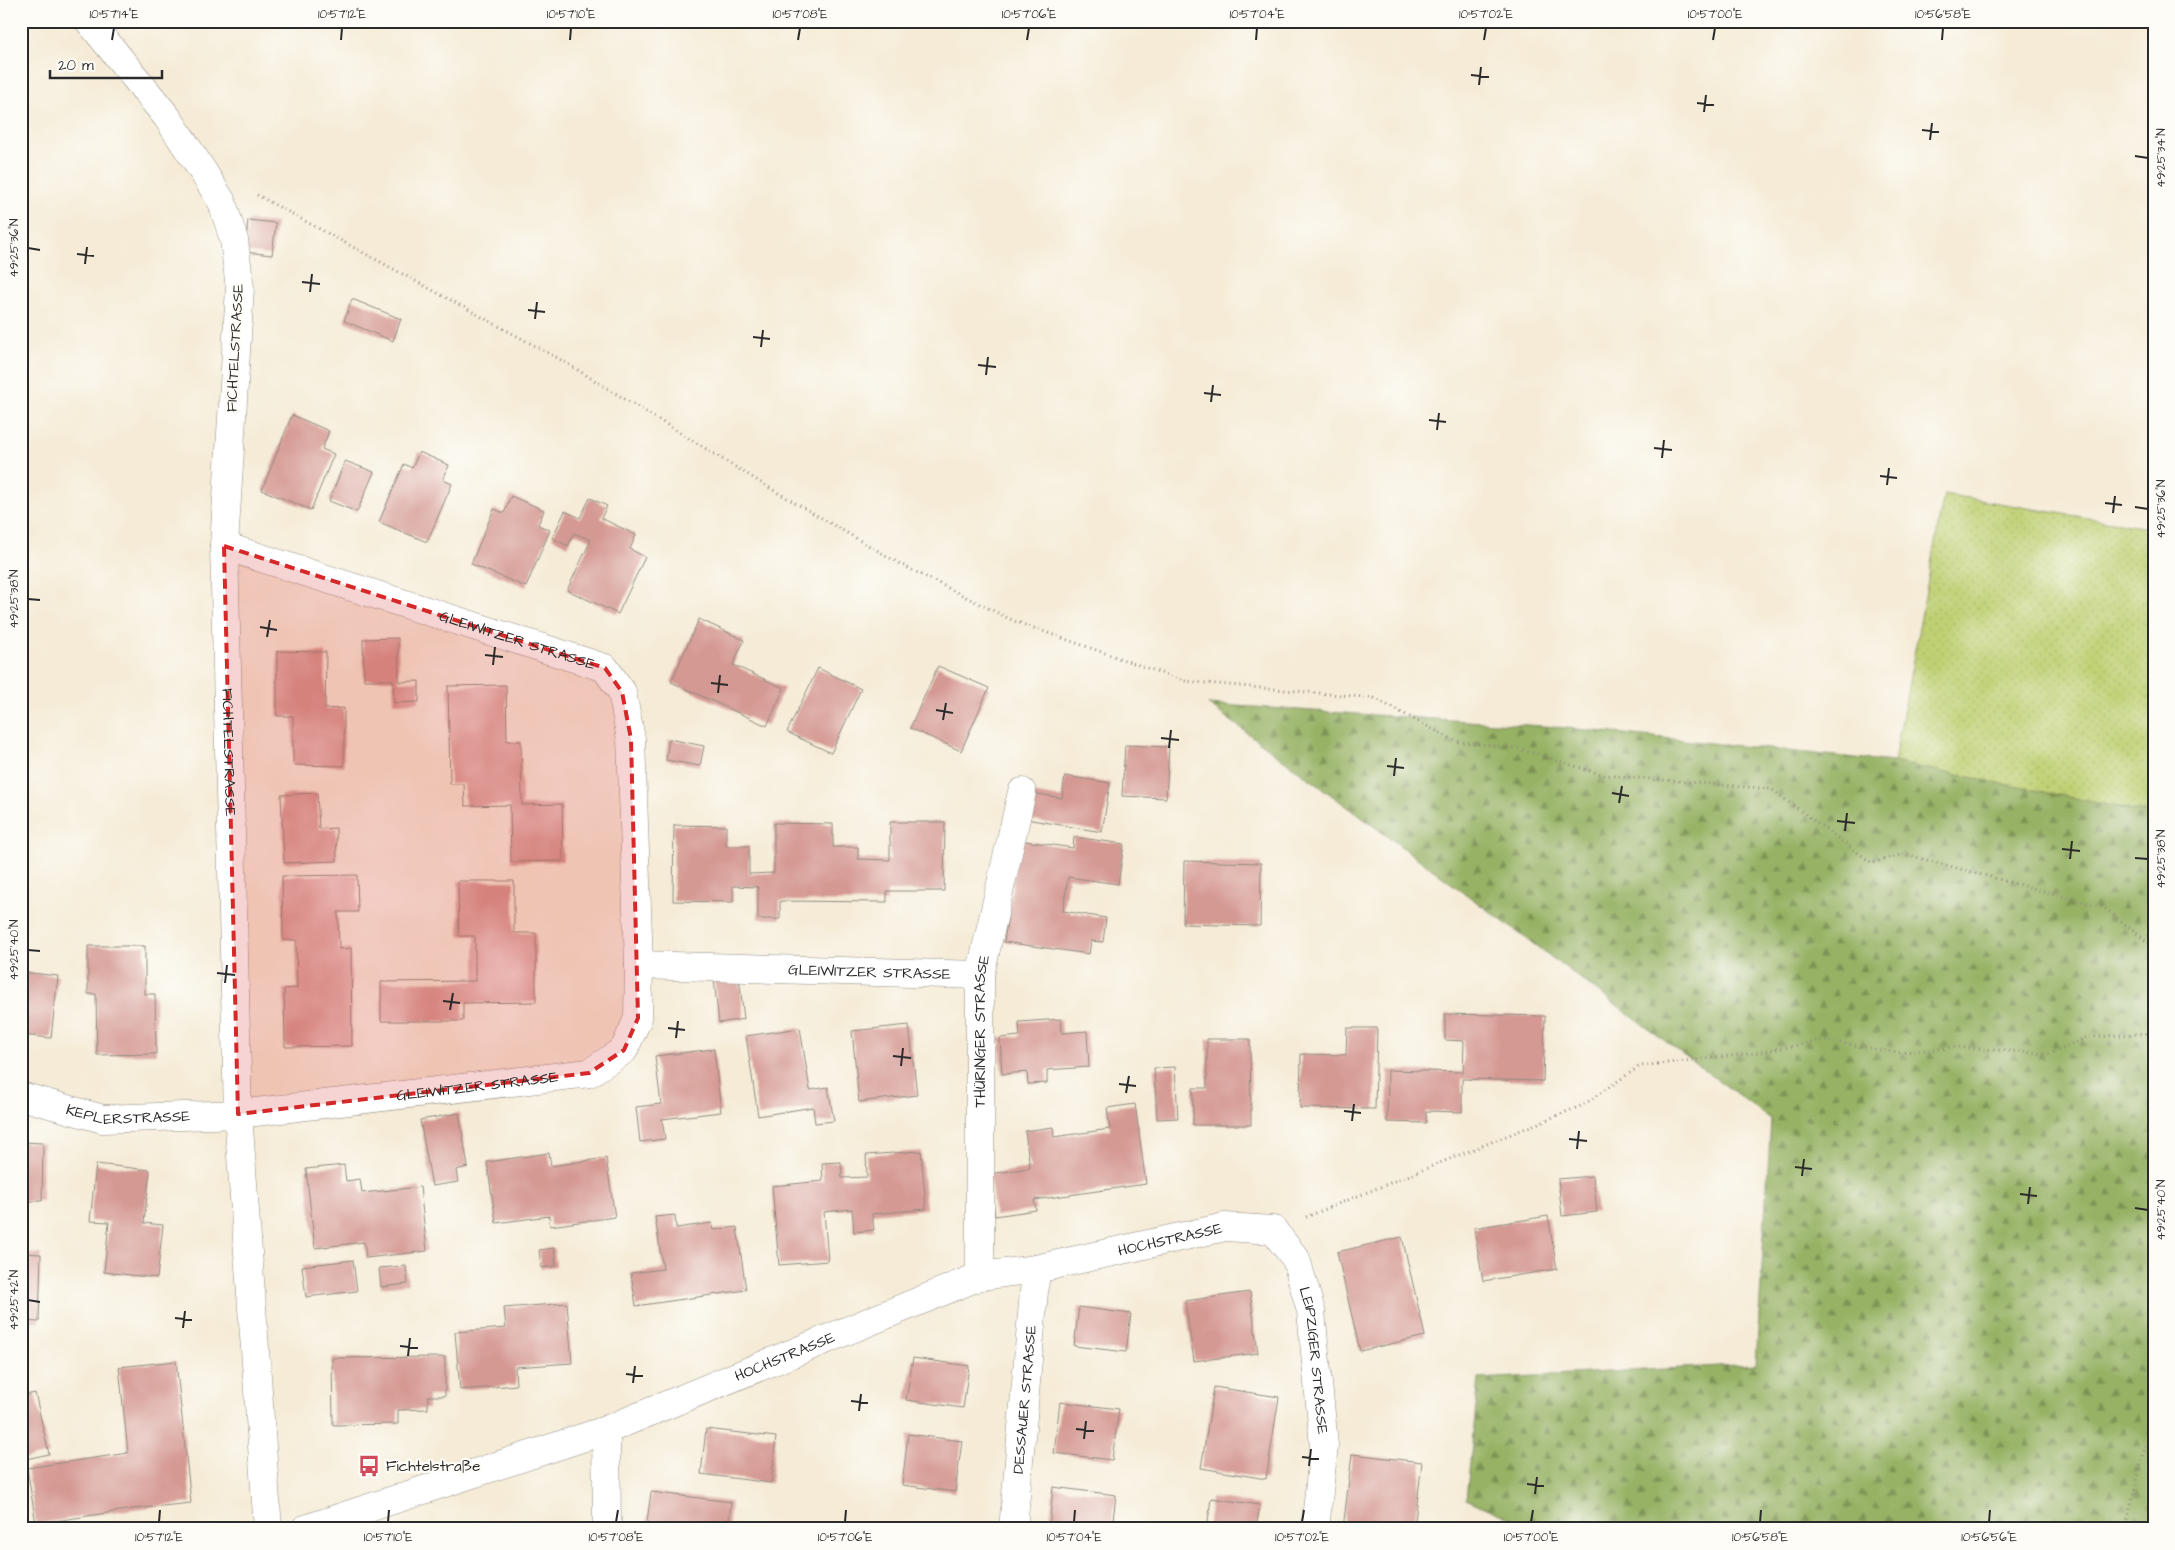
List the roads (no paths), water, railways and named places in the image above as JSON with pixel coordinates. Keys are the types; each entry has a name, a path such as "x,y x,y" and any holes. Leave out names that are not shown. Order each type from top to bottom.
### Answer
{"street":[{"name":"FICHTELSTRASSE","path":"90,21 167,117 222,202 234,240 240,288 224,546 238,1114 268,1529"},
{"name":"GLEIWITZER STRASSE","path":"224,546 605,668 622,692 631,739 639,965 638,1018 624,1050 589,1073 238,1114"},
{"name":"THÜRINGER STRASSE","path":"980,1276 980,974 1022,792"},
{"name":"GLEIWITZER STRASSE","path":"639,965 980,974"},
{"name":"KEPLERSTRASSE","path":"21,1096 103,1119 238,1114"},
{"name":"HOCHSTRASSE","path":"305,1529 380,1517 606,1430 980,1276 1036,1269 1225,1227 1273,1230"},
{"name":"LEIPZIGER STRASSE","path":"1273,1230 1296,1260 1311,1310 1324,1445 1315,1529"},
{"name":"DESSAUER STRASSE","path":"1012,1529 1036,1269"},
{"path":"606,1430 607,1529"}],"place":[{"name":"Fichtelstraße","path":"369,1466"}]}
